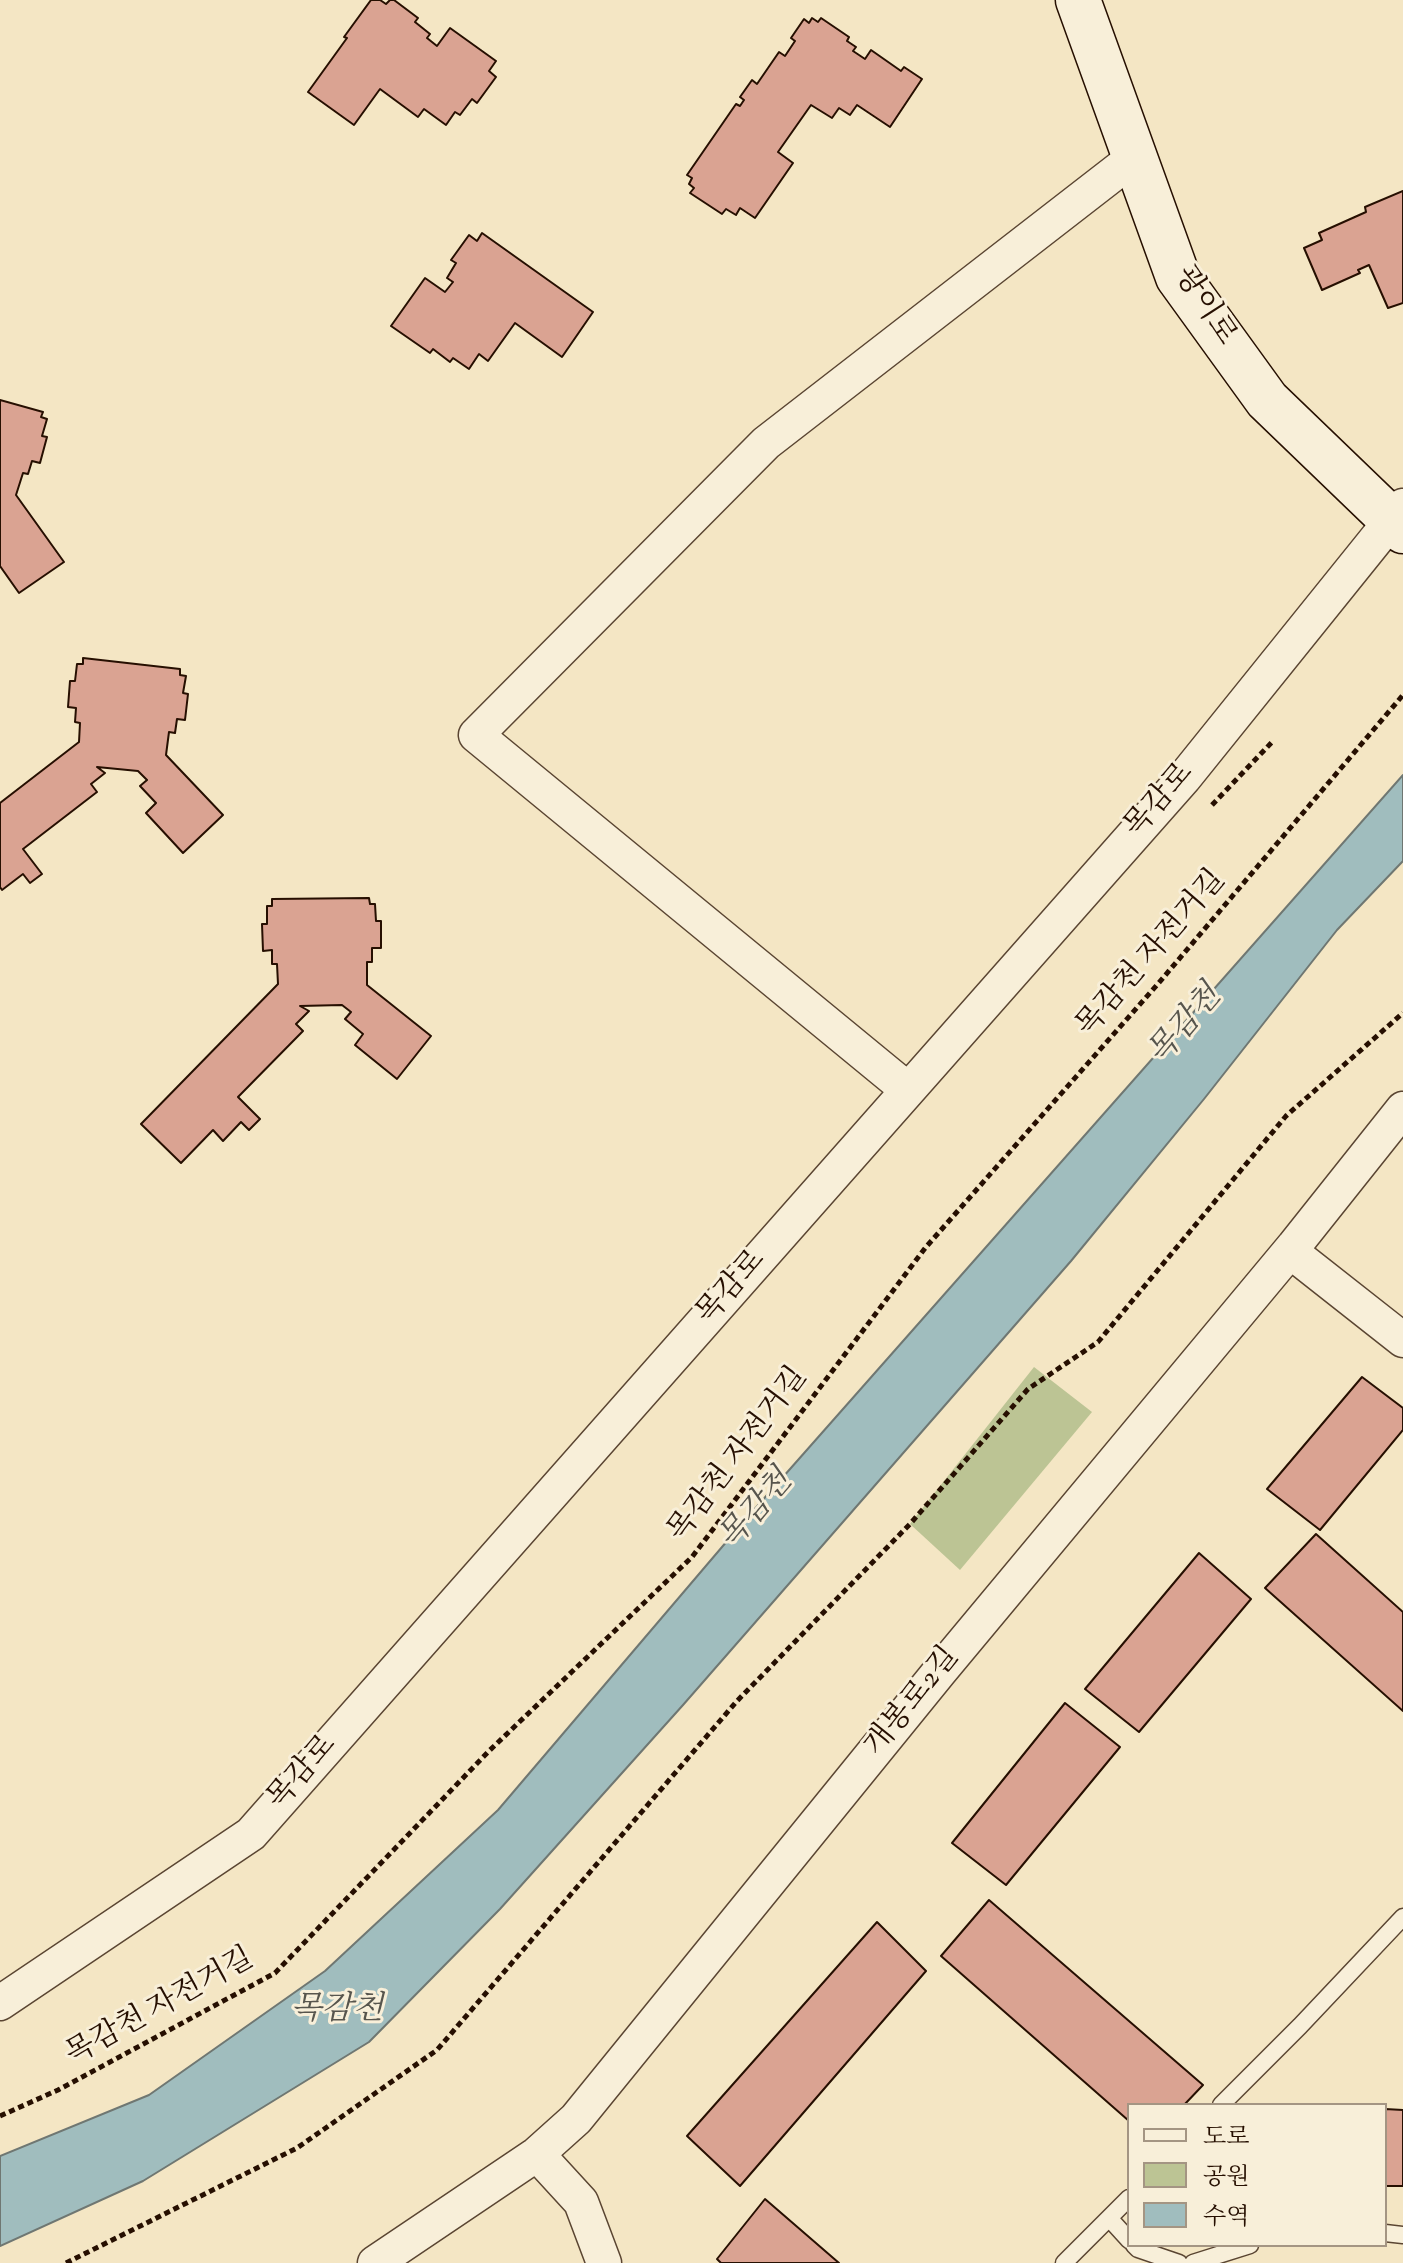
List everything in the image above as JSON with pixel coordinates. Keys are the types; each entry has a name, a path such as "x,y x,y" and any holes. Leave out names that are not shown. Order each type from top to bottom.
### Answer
{"street":[{"name":"광이로","path":"1078,0 1178,277 1267,400 1399,519"},
{"path":"908,1090 476,735 766,443 1135,157"},
{"name":"목감로","path":"0,2003 251,1834 1184,778 1399,519"},
{"name":"개봉로2길","path":"375,2263 537,2154 576,2119 950,1659 1290,1251 1403,1109"},
{"path":"1290,1251 1403,1340"},
{"path":"537,2154 581,2202 604,2263"}],"lane":[{"path":"1223,2103 1403,1917"},
{"path":"1064,2263 1127,2200"},
{"path":"1109,2218 1127,2238"},
{"path":"1136,2247 1179,2263"},
{"path":"1193,2263 1244,2247"}],"path":[{"name":"목감천 자전거길","path":"0,2116 58,2090 275,1973 489,1751 692,1557 926,1247 1157,985 1403,695"},
{"path":"1212,805 1274,740"},
{"path":"66,2263 297,2148 437,2050 737,1701 910,1524 1028,1389 1098,1342 1286,1116 1403,1013"}],"green space":[{"path":"1034,1367 1092,1412 960,1570 910,1524"}],"water":[{"name":"목감천","path":"1403,775 1403,861 1337,930 1071,1261 683,1705 500,1909 369,2042 143,2181 0,2246 0,2156 149,2095 325,1971 498,1810 745,1520"}],"building":[{"path":"371,0 386,4 394,0 418,18 415,22 430,34 427,38 437,46 450,28 496,61 489,71 496,77 477,103 472,99 460,115 455,112 446,125 424,109 418,117 380,89 354,125 308,92"},
{"path":"812,18 818,22 821,18 849,37 847,41 856,47 853,51 865,59 871,50 901,71 904,67 922,79 890,127 857,105 850,115 839,108 832,118 811,105 778,152 793,163 755,218 740,208 736,215 726,209 722,214 690,193 694,188 689,184 692,178 687,175 736,104 740,106 744,100 740,97 752,80 757,84 779,52 785,56 795,41 791,38 804,19 809,23"},
{"path":"1403,191 1403,303 1388,308 1369,265 1358,270 1360,273 1322,290 1304,248 1322,240 1319,233 1366,212 1365,207"},
{"path":"482,233 593,312 562,357 515,323 488,361 479,354 469,369 453,358 450,362 433,349 430,353 391,326 425,278 445,292 453,282 447,278 456,263 451,260 469,235 477,241"},
{"path":"0,400 43,412 41,417 47,419 42,436 47,437 40,463 32,461 28,474 23,473 16,495 64,562 19,593 0,566"},
{"path":"83,658 180,669 180,675 186,676 183,693 188,694 185,720 177,719 175,733 169,732 166,755 223,815 183,853 146,813 156,803 140,786 147,780 138,771 97,767 105,773 91,784 97,792 23,849 42,874 30,883 23,874 2,890 0,803 79,742 80,723 75,722 76,708 68,707 70,681 75,681 77,664 83,664"},
{"path":"369,898 370,904 375,904 376,921 381,921 381,948 372,948 372,962 367,962 367,985 431,1036 397,1079 355,1045 363,1034 345,1019 351,1012 342,1005 300,1006 309,1011 296,1024 303,1031 238,1097 260,1119 249,1130 241,1122 223,1141 213,1130 181,1163 141,1124 278,984 277,964 272,964 272,950 263,951 262,924 267,924 267,906 272,906 272,899"},
{"path":"1362,1377 1403,1408 1403,1430 1320,1530 1267,1489"},
{"path":"1316,1534 1403,1612 1403,1711 1265,1588"},
{"path":"1199,1553 1251,1599 1139,1732 1085,1689"},
{"path":"1065,1703 1120,1747 1006,1885 952,1843"},
{"path":"989,1900 1203,2085 1186,2103 1127,2103 1127,2119 941,1956"},
{"path":"877,1922 926,1971 740,2186 687,2136"},
{"path":"1387,2109 1403,2110 1403,2186 1387,2186"},
{"path":"765,2199 839,2263 721,2263 717,2259"}]}
